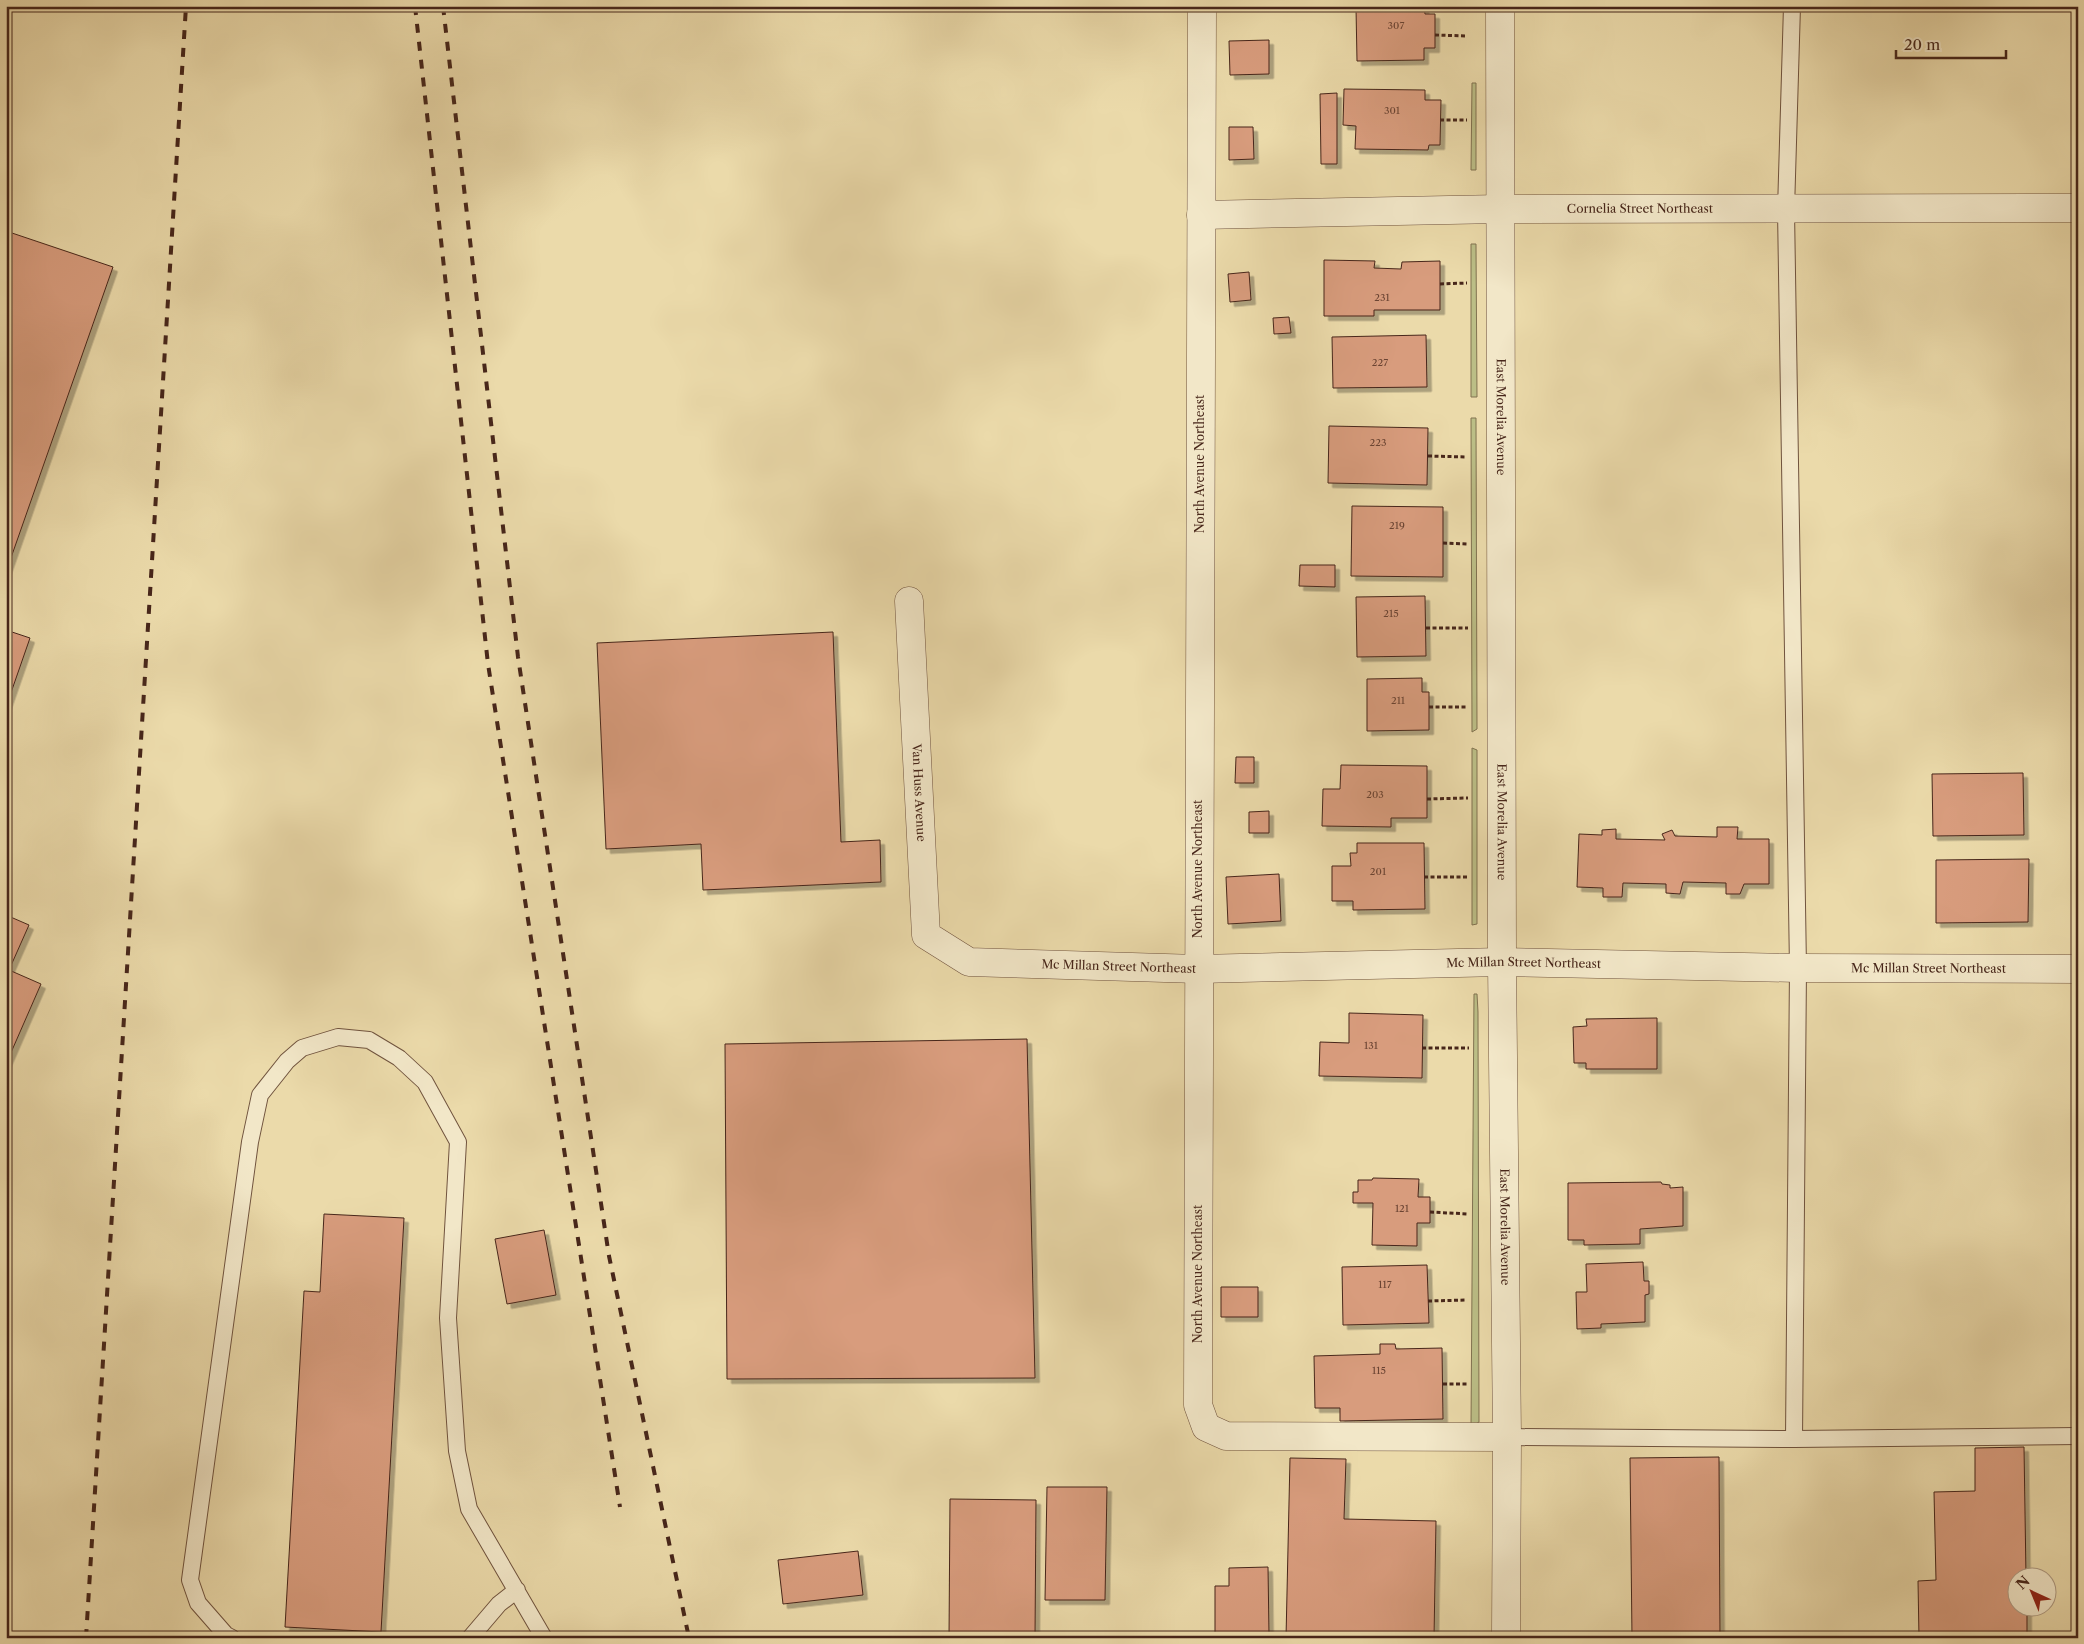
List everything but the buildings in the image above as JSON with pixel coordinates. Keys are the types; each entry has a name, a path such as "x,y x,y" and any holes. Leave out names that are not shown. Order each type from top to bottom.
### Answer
{"street":[{"name":"North Avenue Northeast","path":"1202,6 1198,1405 1206,1426 1226,1436 1507,1437"},
{"name":"East Morelia Avenue","path":"1500,6 1502,962 1507,1437 1506,1638"},
{"name":"Cornelia Street Northeast","path":"1201,215 1500,209 2078,208"},
{"name":"Van Huss Avenue","path":"909,601 926,935 969,962"},
{"name":"Mc Millan Street Northeast","path":"969,962 1198,969 1502,962 1798,968 2078,969"}],"lane":[{"path":"1792,6 1786,210 1798,968 1794,1439"},
{"path":"232,1638 226,1635 198,1603 190,1580 250,1142 260,1095 287,1061 302,1048 338,1037 369,1040 400,1058 425,1082 458,1142 448,1318 457,1451 469,1509 496,1558 518,1590 544,1638"},
{"path":"1507,1437 1794,1439 2078,1436"},
{"path":"470,1638 499,1604 518,1590"}],"path":[{"path":"1435,35 1472,36"},
{"path":"1440,120 1467,120"},
{"path":"1440,284 1467,283"},
{"path":"1428,456 1467,456"},
{"path":"1444,543 1467,544"},
{"path":"1426,628 1468,628"},
{"path":"1429,707 1468,707"},
{"path":"1427,799 1468,798"},
{"path":"1424,877 1468,876"},
{"path":"1422,1048 1469,1048"},
{"path":"1430,1212 1468,1214"},
{"path":"1428,1301 1468,1300"},
{"path":"1443,1384 1467,1384"}],"green space":[{"path":"1472,83 1476,83 1476,170 1471,170"},
{"path":"1471,244 1476,244 1477,397 1471,397"},
{"path":"1471,418 1476,418 1477,729 1472,732"},
{"path":"1472,748 1477,750 1477,924 1472,925"},
{"path":"1474,994 1477,994 1478,1012 1479,1422 1471,1427"}],"railway":[{"path":"86,1638 186,6"},
{"path":"415,6 488,664 620,1507"},
{"path":"443,6 518,657 609,1256 689,1638"}]}
